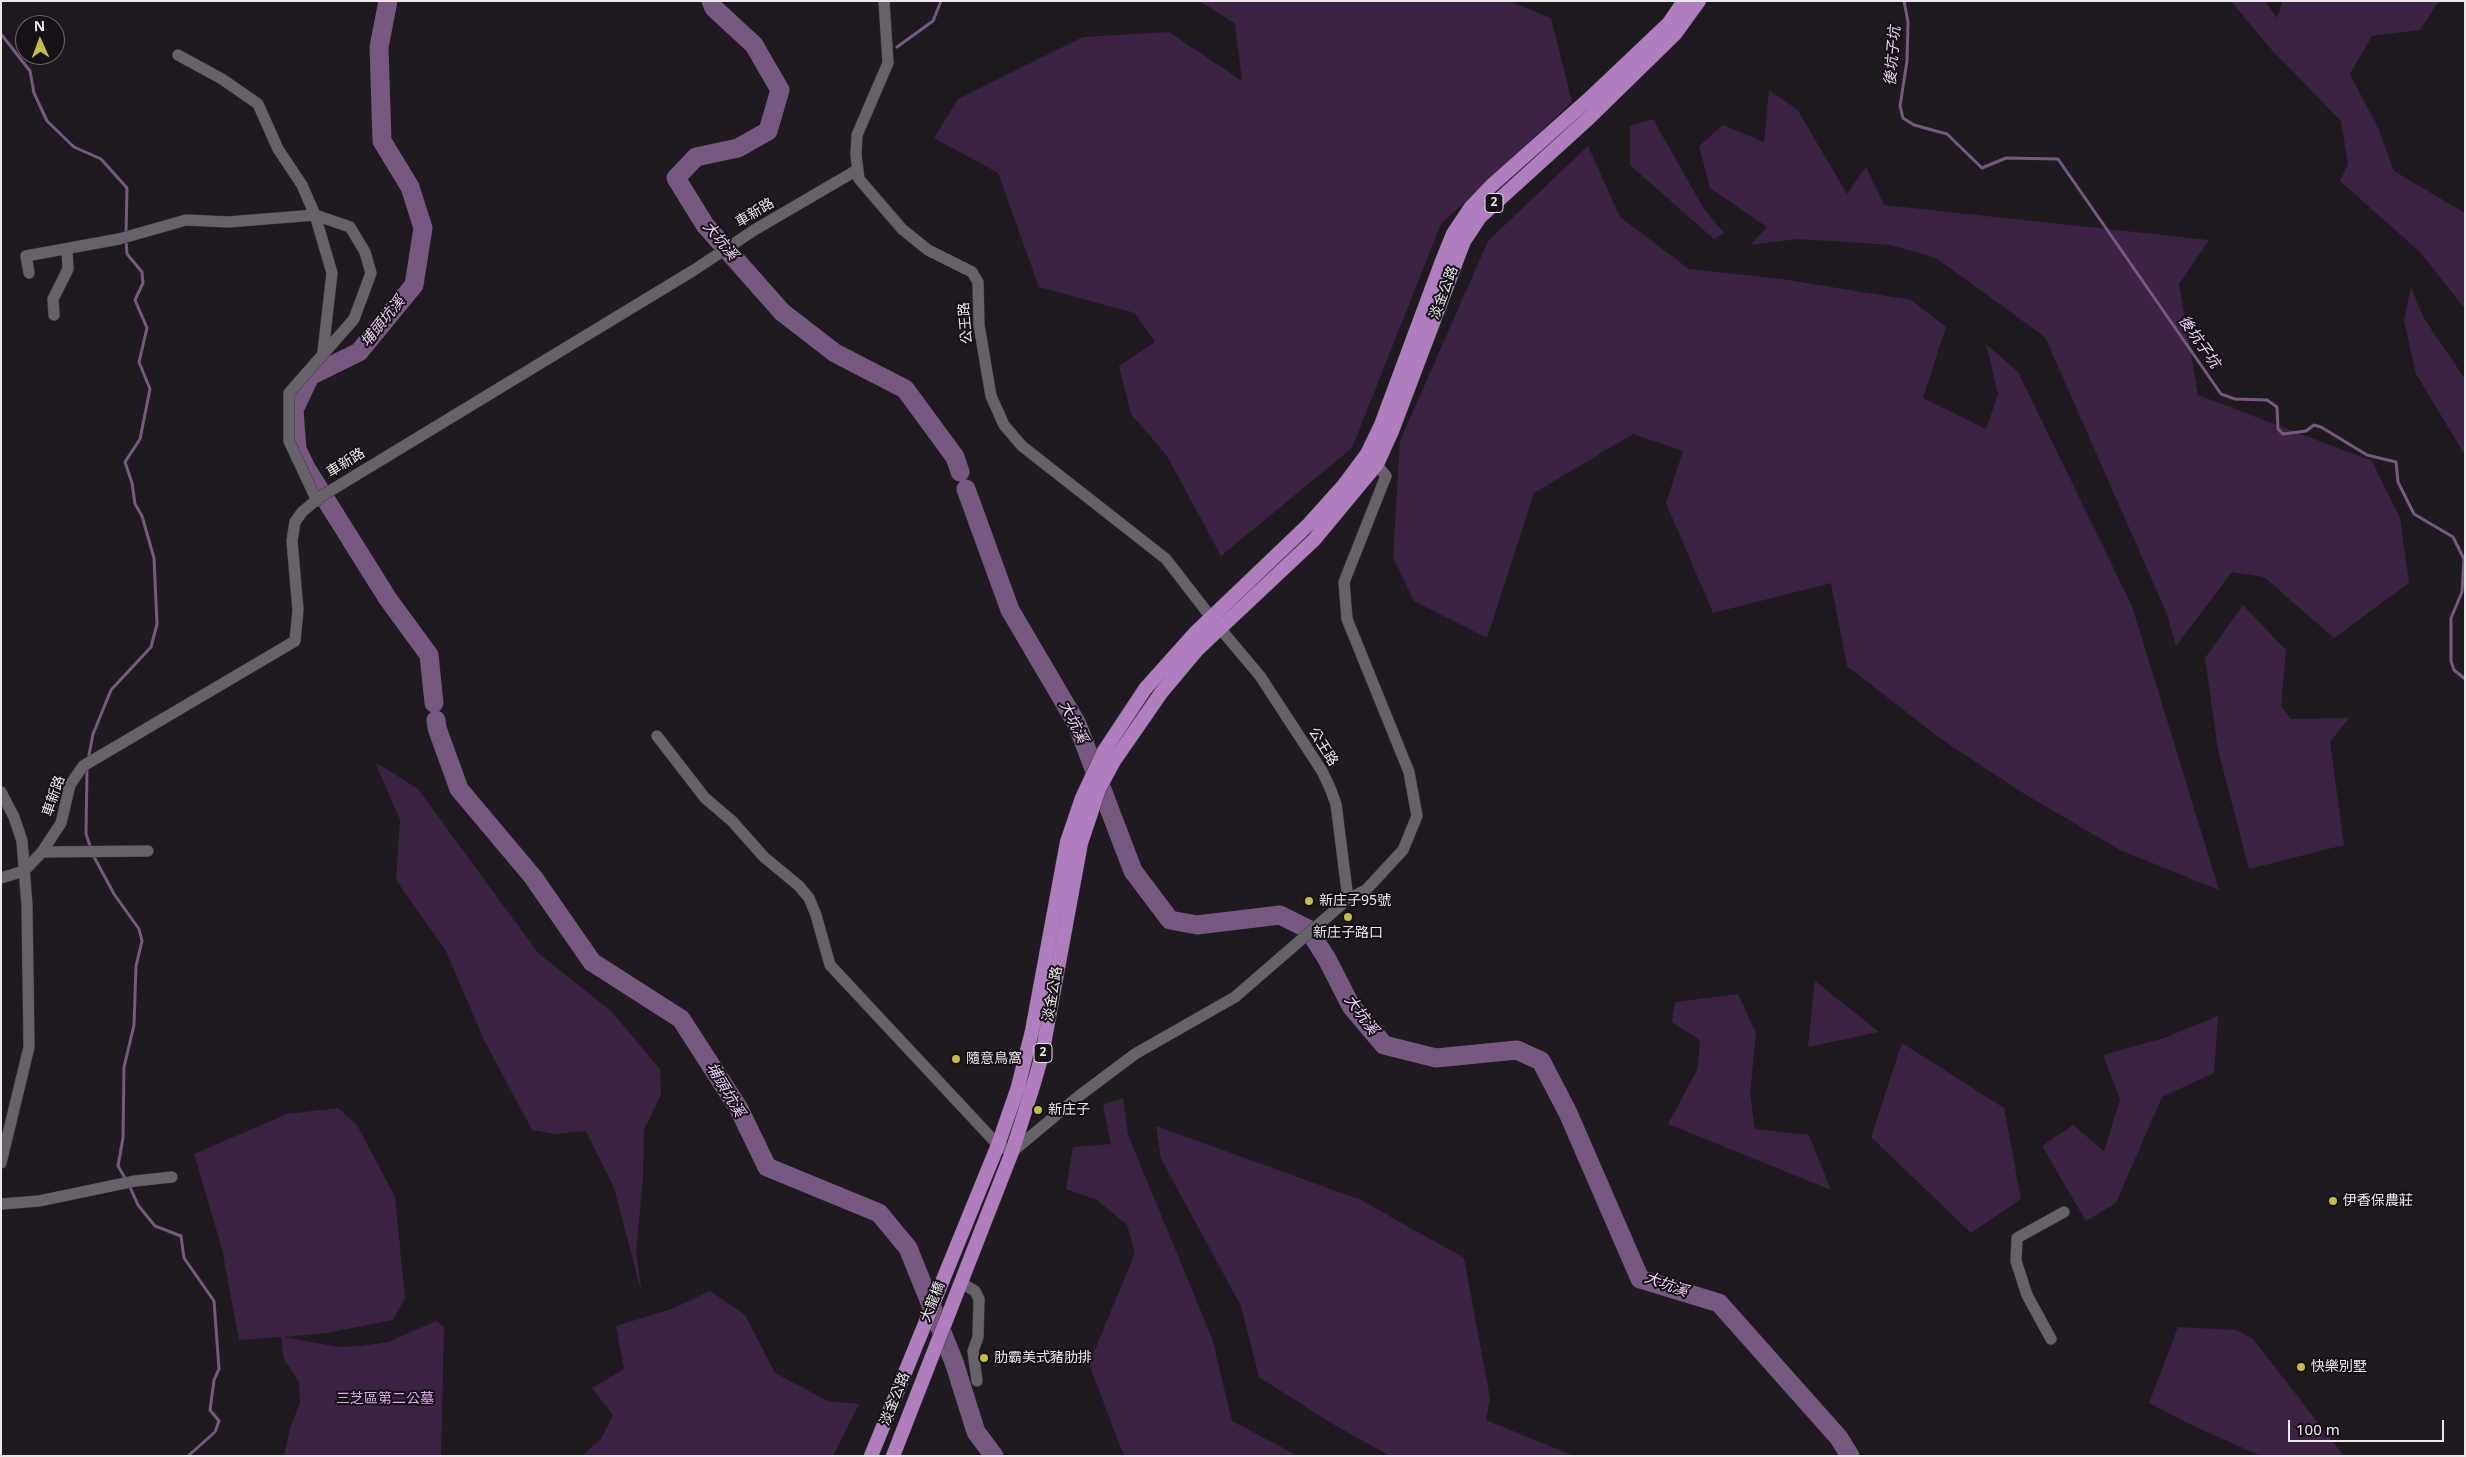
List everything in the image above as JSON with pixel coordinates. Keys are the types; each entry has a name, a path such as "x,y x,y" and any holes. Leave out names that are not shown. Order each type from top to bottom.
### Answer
{"main road":[{"name":"淡金公路","path":"1372,459 1381,425 1442,261 1463,219 1490,186 1590,98 1669,23 1684,1"},
{"name":"淡金公路","path":"948,1264 998,1145 1025,1059 1062,864 1086,788 1104,751 1145,689 1228,611 1314,518 1372,459 1392,431 1464,241 1480,217 1589,118 1649,60 1675,34 1700,1"},
{"name":"淡金公路","path":"958,1288 1012,1152 1042,1055 1070,896 1081,843 1094,802 1114,761 1201,636"},
{"name":"大龍橋","path":"918,1341 948,1264"},
{"name":"大龍橋","path":"927,1366 958,1288"},
{"name":"淡金公路","path":"871,1456 918,1341"},
{"name":"淡金公路","path":"893,1456 927,1366"}],"street":[{"path":"856,170 857,135 888,63 884,1"},
{"path":"178,55 222,79 258,104 278,149 302,185 315,215 332,273 323,352"},
{"name":"車新路","path":"1,878 24,871 42,852 61,823 70,785 83,766 295,641 298,610 292,542 295,522 302,512 318,499 358,473 694,270 756,229 856,170"},
{"name":"公王路","path":"856,170 859,179 902,229 928,250 972,272 978,282 979,325 991,396 1004,425 1022,446 1166,559 1207,612"},
{"path":"29,273 26,256 119,239 186,220 228,222 315,215 350,227 365,252 371,273 354,319 323,352 289,393 289,441 318,499"},
{"path":"54,315 53,299 68,269 67,248"},
{"path":"657,736 705,798 732,821 764,857 804,892 816,915 830,965 998,1145 1012,1152 1079,1096 1135,1054 1235,997 1324,922 1348,899 1366,890 1403,850 1417,816 1409,772 1347,619 1344,582 1386,476 1372,459"},
{"name":"公王路","path":"1223,632 1260,676 1322,771 1330,788 1336,804 1348,899"},
{"path":"1,792 22,841 27,906 29,1047 1,1162"},
{"path":"42,852 148,851"},
{"path":"1,1204 39,1201 135,1181 172,1177"},
{"path":"2051,1339 2027,1295 2016,1261 2017,1238 2064,1212"},
{"path":"958,1288 975,1291 979,1299 978,1336 973,1351 977,1381"}],"green space":[{"path":"1200,1 1509,1 1551,18 1572,102 1441,224 1352,448 1221,556 1167,456 1131,414 1119,366 1155,342 1135,313 1039,287 998,173 934,138 958,99 1083,37 1169,32 1242,81 1235,24"},
{"path":"2231,1 2265,1 2277,18 2283,1 2439,1 2420,30 2372,36 2350,74 2378,128 2394,171 2465,213 2465,309 2420,252 2340,181 2348,164 2341,121 2270,48"},
{"path":"1769,90 1797,109 1847,194 1866,167 1884,205 2209,240 2179,284 2198,395 2372,461 2400,518 2409,583 2334,638 2264,577 2232,572 2176,646 2167,614 2045,337 1936,258 1891,245 1798,239 1750,245 1767,227 1710,188 1699,146 1723,125 1764,142"},
{"path":"1653,119 1704,209 1724,233 1714,239 1630,165 1630,126"},
{"path":"1588,146 1620,217 1689,269 1782,279 1911,300 1946,327 1923,398 1986,429 1998,394 1986,344 2018,372 2132,606 2219,890 2120,850 2023,793 1941,739 1847,666 1831,583 1713,613 1666,503 1683,451 1633,434 1534,493 1487,638 1414,601 1393,558 1400,441 1488,241"},
{"path":"2411,287 2423,317 2465,379 2465,455 2416,374 2404,321"},
{"path":"2243,605 2286,650 2281,706 2291,719 2349,718 2330,742 2344,845 2249,869 2218,750 2205,658"},
{"path":"375,762 418,789 538,953 611,1011 660,1069 661,1094 644,1130 643,1179 636,1251 642,1294 614,1188 586,1131 555,1134 532,1130 484,1040 446,951 396,880 400,820"},
{"path":"1815,981 1879,1032 1808,1047"},
{"path":"1738,994 1756,1033 1750,1094 1755,1129 1809,1135 1831,1190 1668,1124 1698,1068 1700,1040 1672,1022 1675,1002"},
{"path":"2218,1016 2214,1073 2162,1097 2116,1203 2086,1221 2042,1146 2073,1125 2104,1151 2120,1100 2103,1055 2164,1038"},
{"path":"1902,1043 2004,1108 2021,1199 1971,1233 1871,1137"},
{"path":"1123,1098 1128,1135 1212,1338 1232,1421 1298,1456 1124,1456 1089,1364 1135,1253 1127,1225 1097,1200 1066,1189 1073,1147 1111,1144 1103,1105"},
{"name":"三芝區第二公墓","path":"338,1108 357,1125 395,1197 405,1298 393,1320 327,1333 283,1337 339,1347 362,1346 388,1342 436,1321 444,1327 441,1456 284,1456 290,1428 300,1403 299,1382 284,1359 281,1337 239,1340 222,1249 194,1154 287,1114"},
{"path":"1156,1126 1361,1200 1464,1258 1490,1398 1486,1420 1574,1456 1390,1456 1331,1423 1259,1377 1241,1306 1161,1159"},
{"path":"710,1291 745,1315 775,1373 828,1401 859,1404 833,1456 582,1456 601,1439 613,1415 592,1388 624,1369 616,1326 674,1308"},
{"path":"2178,1327 2236,1330 2253,1339 2344,1456 2261,1456 2187,1423 2149,1403"}],"waterway":[{"name":"埔頭坑溪","path":"388,1 379,47 382,141 410,187 423,228 414,285 359,352 310,376 294,410 297,449 306,468 388,599 429,655 434,703"},
{"name":"大坑溪","path":"711,1 714,8 754,45 780,90 768,131 738,148 696,157 676,178 705,225 782,312 835,353 905,389 955,457 960,472"},
{"path":"897,47 933,21 941,1"},
{"name":"後坑子坑","path":"1904,1 1908,22 1907,61 1900,106 1903,118 1914,125 1947,134 1982,168 2006,158 2058,159 2221,394 2235,399 2267,400 2277,407 2278,429 2283,434 2306,431 2314,425 2321,427 2367,455 2396,462 2398,482 2414,514 2453,537 2464,559 2462,592 2451,618 2451,661 2454,670 2465,679"},
{"path":"1,34 30,71 34,93 47,121 74,147 101,159 127,188 126,234"},
{"path":"88,760 93,734 111,690 151,647 157,624 154,558 142,516 135,504 132,483 125,462 140,439 150,389 139,362 147,328 135,300 143,283 142,272 127,254 126,240"},
{"name":"大坑溪","path":"966,489 1010,610 1077,724 1133,871 1170,920 1197,925 1280,915 1308,929 1327,959 1351,1006 1384,1045 1436,1058 1517,1050 1541,1061 1568,1113 1640,1279 1719,1303 1839,1438 1850,1456"},
{"name":"埔頭坑溪","path":"436,720 437,728 459,789 533,877 592,962 681,1019 739,1109 767,1167 879,1213 908,1248 954,1362 976,1432 994,1456"},
{"path":"87,769 86,834 91,849"},
{"path":"93,855 114,894 139,929 142,941 136,966 134,1025 124,1067 123,1138 118,1166 126,1180"},
{"path":"129,1185 138,1205 155,1226 181,1236 184,1258 214,1301 219,1369 214,1380 210,1410 219,1421 215,1432 188,1456"}],"place":[{"name":"新庄子95號","path":"1309,901"},
{"name":"新庄子路口","path":"1348,917"},
{"name":"隨意鳥窩","path":"956,1059"},
{"name":"新庄子","path":"1038,1110"},
{"name":"伊香保農莊","path":"2333,1201"},
{"name":"肋霸美式豬肋排","path":"984,1358"},
{"name":"快樂別墅","path":"2301,1367"}]}
